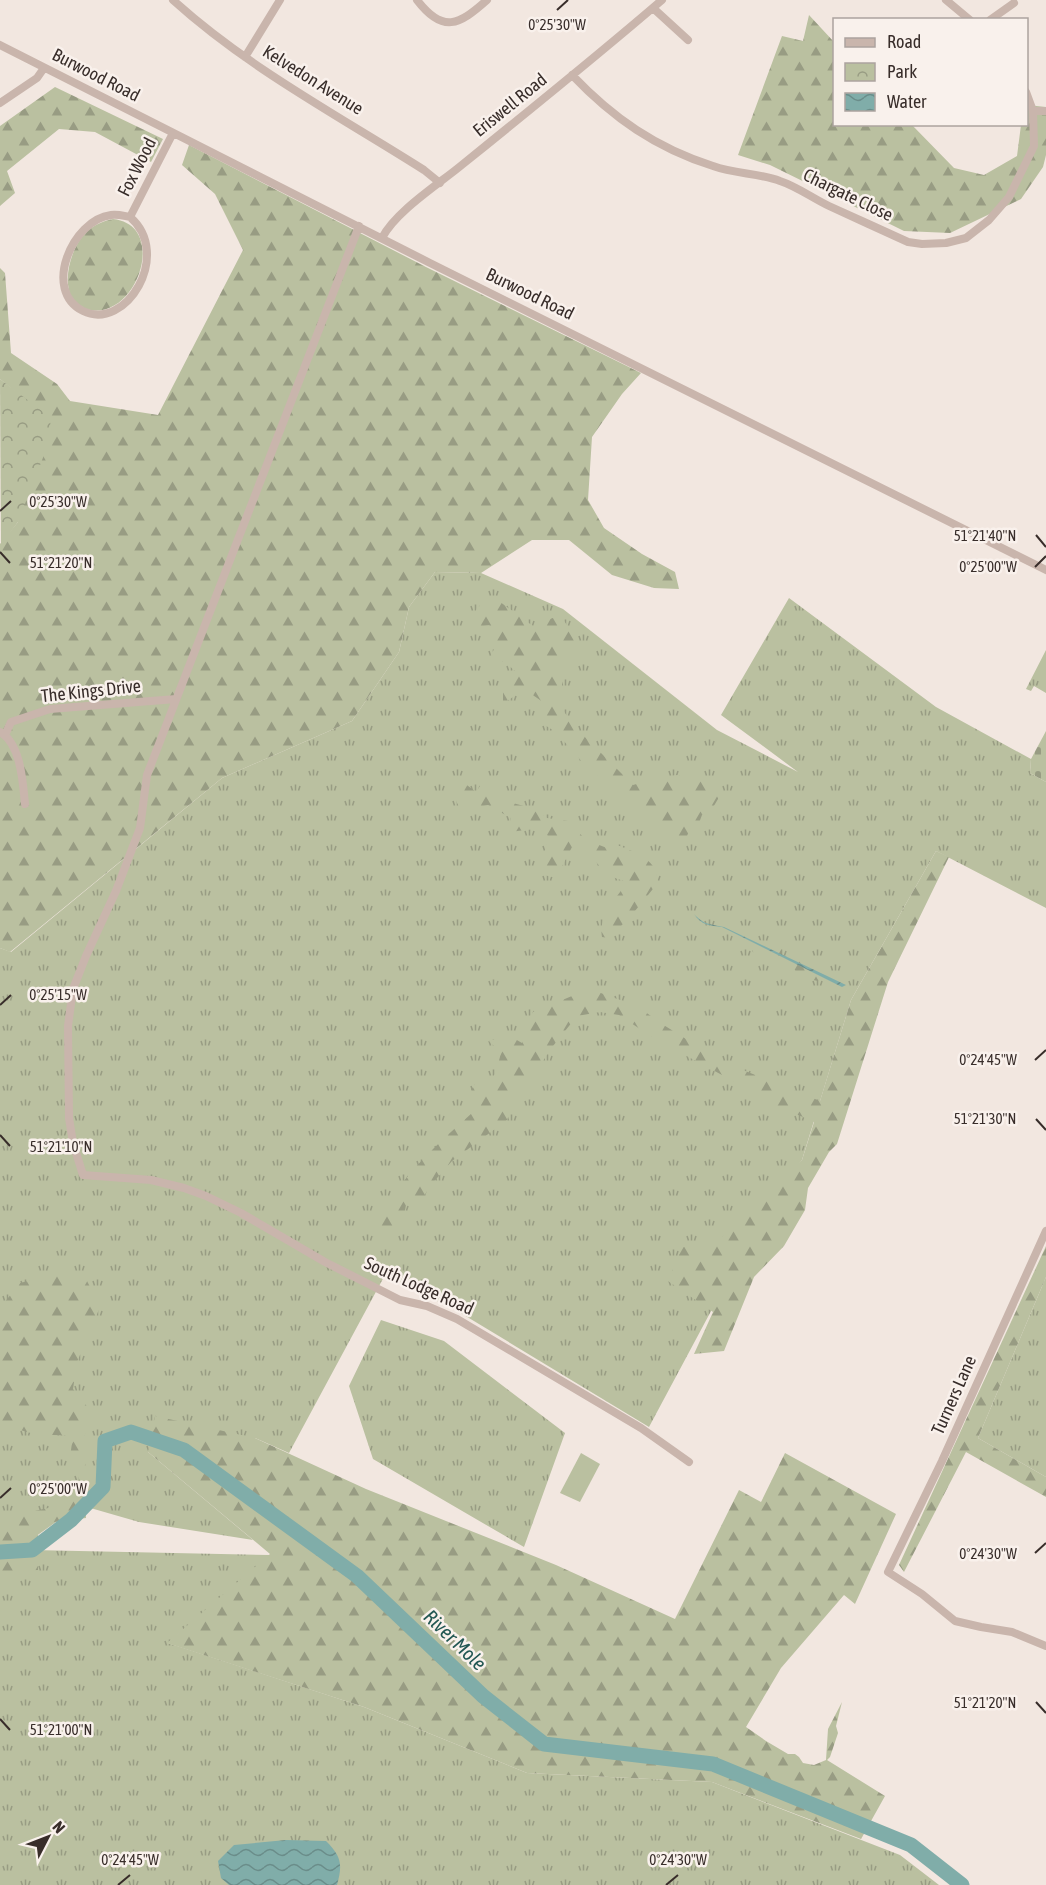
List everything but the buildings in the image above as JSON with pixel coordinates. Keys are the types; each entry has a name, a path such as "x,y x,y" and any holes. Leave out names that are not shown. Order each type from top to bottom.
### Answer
{"street":[{"name":"Kelvedon Avenue","path":"173,0 210,32 245,57 424,170 440,183"},
{"path":"245,57 280,0"},
{"path":"417,0 427,13 450,24 462,20 487,0"},
{"name":"Eriswell Road","path":"382,238 391,224 662,0"},
{"path":"946,0 968,18"},
{"path":"993,18 1014,3"},
{"path":"652,8 688,40"},
{"name":"Burwood Road","path":"0,45 1046,570"},
{"path":"0,104 37,78 44,68"},
{"name":"Chargate Close","path":"572,75 596,101 632,128 665,147 714,167 778,180 799,188 826,205 908,242 922,244 946,243 966,238 989,220 1009,197 1034,146 1033,111 1028,97"},
{"path":"1033,111 1046,111"},
{"name":"Fox Wood","path":"130,217 173,133"},
{"name":"Fox Wood","path":"113,214 130,217 141,229 147,244 147,262 141,281 129,298 111,312 91,314 79,309 69,298 64,284 65,267 71,246 85,228 99,219 113,214"},
{"path":"176,699 359,226"},
{"name":"The Kings Drive","path":"0,726 50,709 176,699"},
{"name":"South Lodge Road","path":"176,699 147,775 140,828 116,891 73,989 68,1026 69,1118 73,1143 83,1175 152,1180 206,1196 241,1213 325,1262 400,1300 427,1306 466,1324 641,1428 689,1462"},
{"path":"11,722 3,734 18,756 25,804"},
{"name":"Turners Lane","path":"1046,1231 942,1461 888,1572 922,1594 955,1621 981,1628 1012,1632 1046,1646"}],"green space":[{"path":"809,15 833,41 833,126 913,126 954,168 984,175 1017,156 1021,126 1028,126 1028,105 1046,107 1046,155 1043,167 1021,199 950,233 904,231 770,165 738,155 782,36 803,41"},
{"path":"55,87 163,139 151,162 95,132 59,129 7,171 15,193 0,206 0,126"},
{"path":"189,145 426,267 641,373 622,394 592,437 588,500 604,528 642,554 675,572 679,589 654,588 612,575 569,540 532,540 481,573 435,572 409,607 399,652 352,721 222,778 10,952 0,948 0,544 18,522 23,398 0,379 0,268 5,273 11,353 57,384 70,401 158,415 243,250 215,194 182,165"},
{"path":"113,219 130,225 140,238 143,254 140,272 132,289 119,302 104,310 86,309 77,304 71,296 68,287 69,265 77,245 88,230"},
{"path":"0,379 50,417 51,437 18,522 1,545"},
{"path":"435,572 481,573 563,609 717,730 798,772 721,715 789,598 936,707 1031,759 1030,773 1046,782 1046,908 936,851 851,1000 802,1160 771,1199 649,1427 459,1312 385,1275 289,1453 255,1438 148,1452 253,1540 139,1522 80,1505 32,1539 0,1539 0,948 11,952 222,778 352,721 399,652 409,607"},
{"path":"492,596 533,626 560,615 582,647 562,663 562,688 557,701 573,725 633,785 678,775 689,781 696,777 709,777 718,789 718,799 712,809 702,815 697,828 689,831 685,841 681,843 671,839 583,763 556,732 543,724 540,700 524,689 503,704 503,693 515,671 506,663 489,657 497,645 491,625 469,628 477,608"},
{"path":"1046,650 1046,693 1034,686 1031,691 1026,689"},
{"path":"1046,731 1046,782 1030,773 1031,759"},
{"path":"498,775 494,798 535,809 547,818 568,821 586,840 607,848 614,844 629,850 644,858 655,869 657,884 609,938 602,937 603,922 609,908 627,882 609,876 592,858 572,847 556,878 540,874 548,836 540,828 510,832 511,818 488,805 460,809 454,793 454,777 476,792 482,783"},
{"path":"936,851 949,857 888,982 837,1144 829,1152 808,1188 805,1210 784,1246 754,1277 724,1351 694,1354 713,1312 668,1281 682,1247 711,1247 802,1160 814,1122 769,1102 655,1039 619,1015 600,1012 577,1016 549,1051 534,1076 522,1081 507,1120 452,1161 430,1186 420,1203 406,1205 402,1225 382,1239 373,1236 384,1210 404,1181 453,1130 480,1106 484,1098 471,1090 480,1077 491,1081 501,1053 489,1041 508,1035 522,1043 527,1021 533,1012 579,993 598,992 637,1006 723,1062 820,1101 851,1000"},
{"path":"759,940 781,949 778,960 764,958 752,951 756,941"},
{"path":"797,955 808,958 821,968 823,971 818,981 803,976 790,965"},
{"path":"1046,1246 1046,1277 978,1438 1046,1477 1046,1497 966,1452 904,1572 899,1565"},
{"path":"63,1272 85,1277 100,1307 77,1362 73,1389 93,1414 85,1434 86,1518 38,1524 38,1570 0,1573 0,1518 68,1504 80,1481 70,1457 73,1436 34,1434 0,1424 0,1308 20,1283"},
{"path":"1046,1277 1046,1477 978,1438"},
{"path":"381,1320 444,1341 565,1433 524,1547 373,1459 349,1386"},
{"path":"155,1416 255,1438 366,1489 556,1565 675,1619 739,1490 761,1502 785,1453 896,1514 855,1604 844,1595 781,1668 746,1727 788,1754 795,1754 803,1763 814,1765 826,1760 828,1729 842,1702 836,1726 838,1733 827,1760 885,1796 861,1839 712,1782 527,1773 364,1707 167,1643 270,1554 148,1452"},
{"path":"581,1453 600,1464 580,1502 560,1493"},
{"path":"32,1550 271,1555 168,1643 364,1707 527,1773 712,1782 900,1855 939,1885 0,1885 0,1552"}],"water":[{"path":"694,914 704,922 724,927 846,985 842,987 722,927 703,923 697,918"},
{"path":"286,1840 326,1841 338,1856 340,1871 337,1885 229,1885 221,1878 218,1861 234,1845"}],"waterway":[{"name":"River Mole","path":"0,1552 32,1550 71,1520 103,1487 105,1441 131,1432 184,1450 357,1576 483,1696 544,1744 713,1764 911,1845 962,1885"}]}
